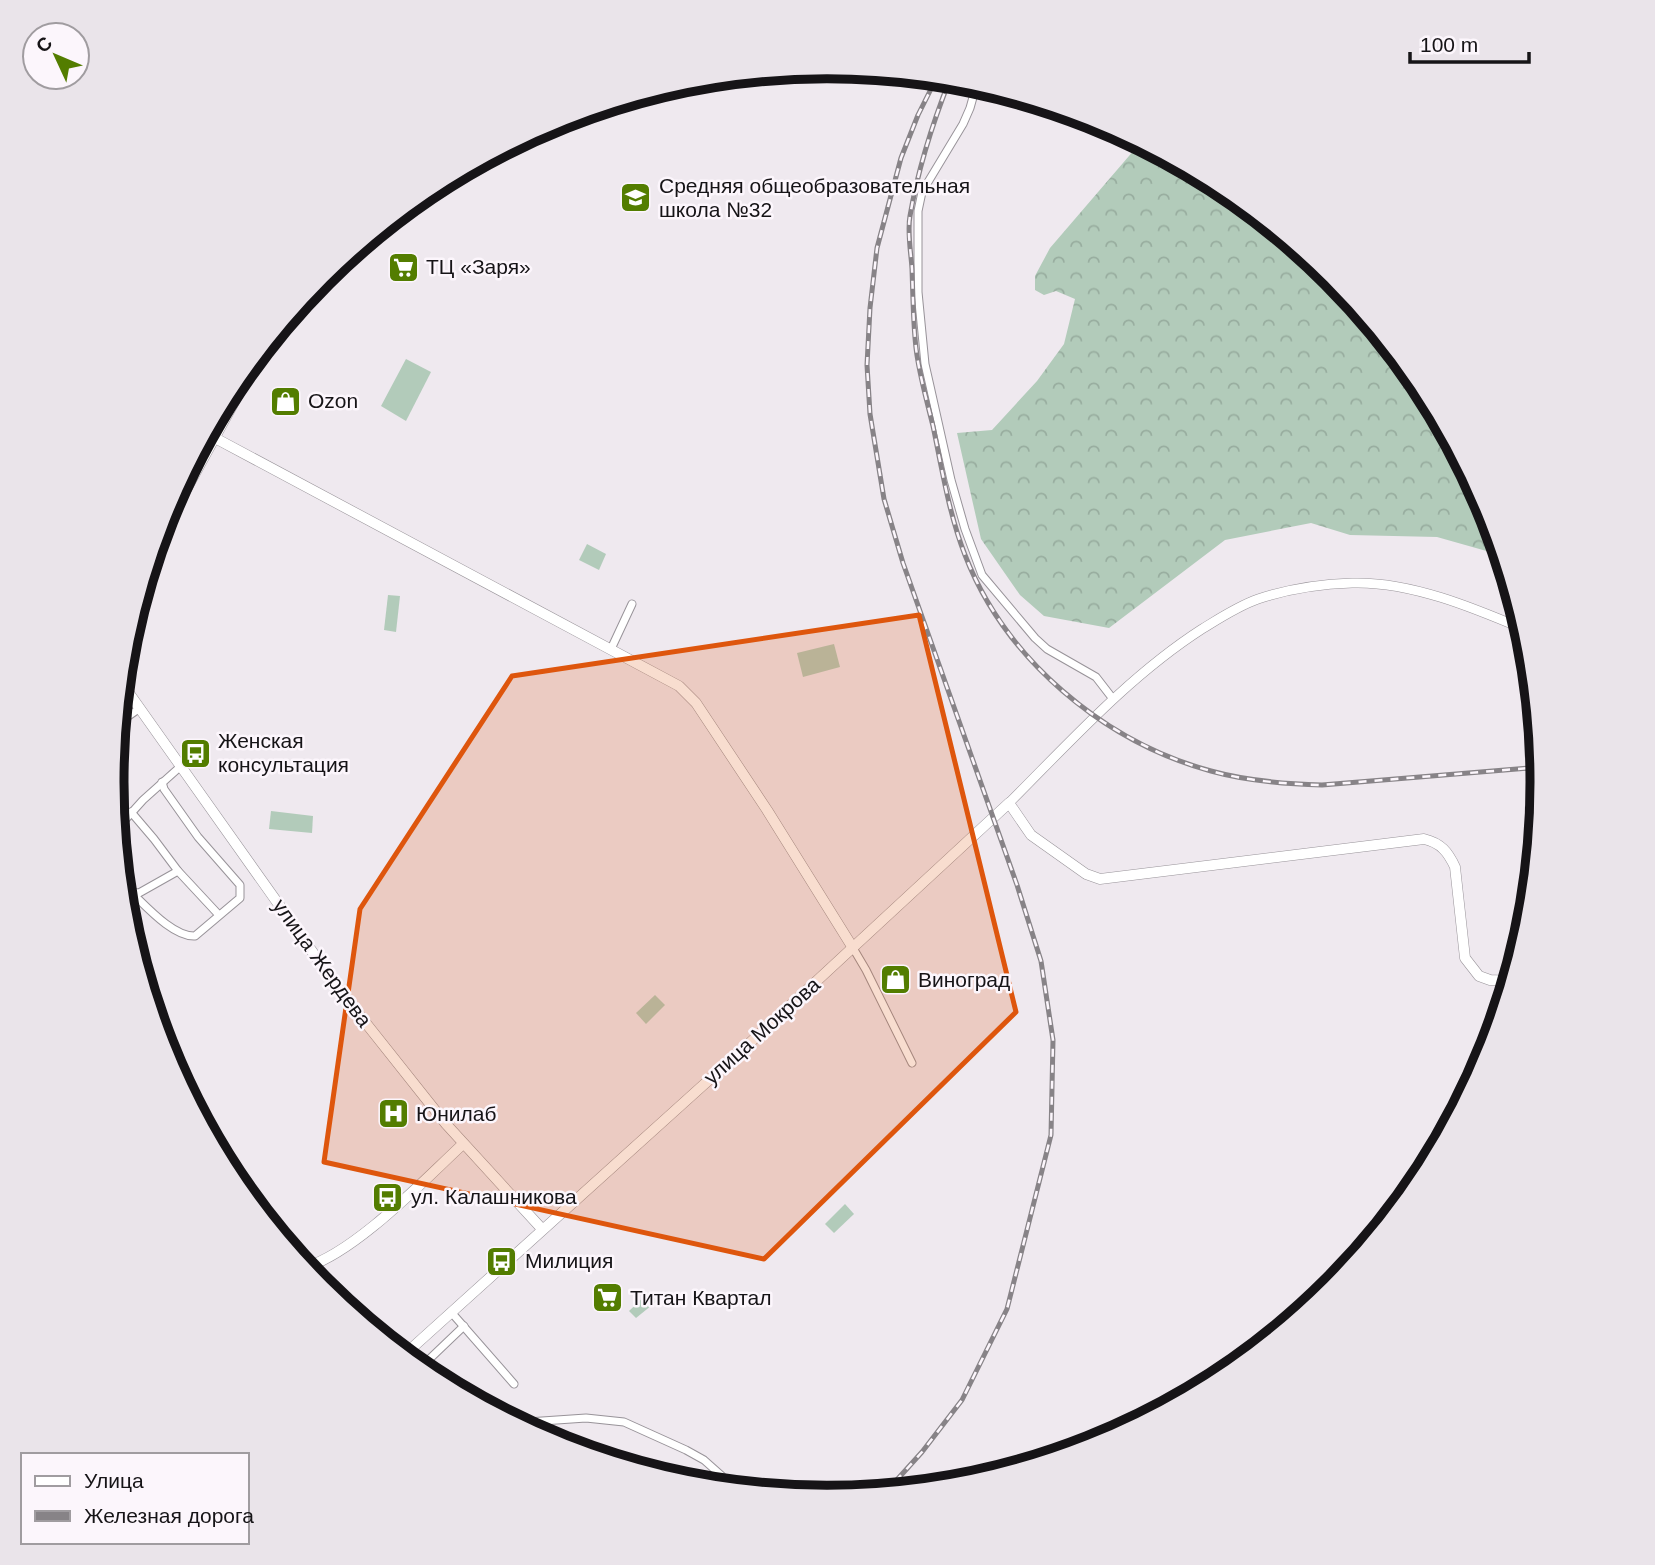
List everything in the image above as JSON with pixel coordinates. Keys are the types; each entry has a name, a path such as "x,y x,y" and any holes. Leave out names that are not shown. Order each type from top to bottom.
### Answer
{"main road":[{"path":"212,442 225,420"},
{"path":"215,438 679,686 696,703 853,948"},
{"name":"улица Жердева","path":"130,694 338,988 463,1144 542,1229"},
{"path":"1009,803 1031,835 1086,874 1100,878 1423,839 1433,842 1449,855 1455,867 1465,958 1479,976 1502,981"},
{"name":"улица Мокрова","path":"410,1349 1009,803"},
{"path":"315,1264 357,1238 463,1144"}],"street":[{"path":"973,94 963,124 922,192 918,211 918,292 925,364 951,480 982,575 1035,638 1047,649 1096,677 1113,699"},
{"name":"улица Мокрова","path":"1009,803 1151,664 1224,615 1256,600 1292,590 1354,583 1386,586 1468,606 1513,625"},
{"path":"611,649 632,604"},
{"path":"127,717 140,708"},
{"path":"125,819 181,766"},
{"path":"133,896 172,928 185,936 195,936 218,914 238,903 242,894 240,885 198,837 164,789 162,782"},
{"path":"131,812 178,871 218,914"},
{"path":"133,892 139,894 178,871"},
{"path":"853,948 912,1063"},
{"path":"451,1312 514,1384"},
{"path":"427,1361 464,1326"},
{"path":"533,1422 586,1418 624,1422 686,1450 704,1460 722,1476"}],"highlighted area":[{"path":"919,615 1016,1012 764,1259 324,1162 360,909 512,676"}],"green space":[{"path":"1135,149 1218,197 1292,253 1357,318 1386,354 1413,392 1459,471 1493,554 1437,537 1350,535 1311,523 1225,540 1109,628 1044,616 1020,595 981,539 957,433 992,430 1037,381 1064,344 1075,299 1056,291 1044,295 1035,290 1035,276 1050,248"},
{"path":"406,359 431,372 406,421 381,406"},
{"path":"587,544 606,554 599,570 579,560"},
{"path":"388,595 400,596 396,632 384,630"},
{"path":"834,644 840,667 803,677 797,653"},
{"path":"271,811 313,816 312,833 269,829"},
{"path":"655,995 665,1005 646,1024 636,1013"},
{"path":"845,1204 854,1214 834,1233 825,1224"},
{"path":"649,1292 657,1301 636,1318 629,1311"}],"railway":[{"path":"894,1483 962,1400 1007,1309 1051,1135 1053,1040 1041,961 1017,885 903,563 884,499 870,414 867,365 877,248 901,158 932,87"},
{"path":"946,89 917,181 909,222 917,358 950,508 965,555 983,593 1005,629 1032,661 1063,691 1133,740 1171,758 1238,777 1322,785 1531,768"}],"place":[{"name":"Средняя общеобразовательная школа №32","path":"636,198"},
{"name":"ТЦ «Заря»","path":"403,267"},
{"name":"Ozon","path":"285,401"},
{"name":"Женская консультация","path":"195,753"},
{"name":"Виноград","path":"895,980"},
{"name":"Юнилаб","path":"393,1114"},
{"name":"ул. Калашникова","path":"388,1197"},
{"name":"Милиция","path":"502,1261"},
{"name":"Титан Квартал","path":"607,1298"}]}
